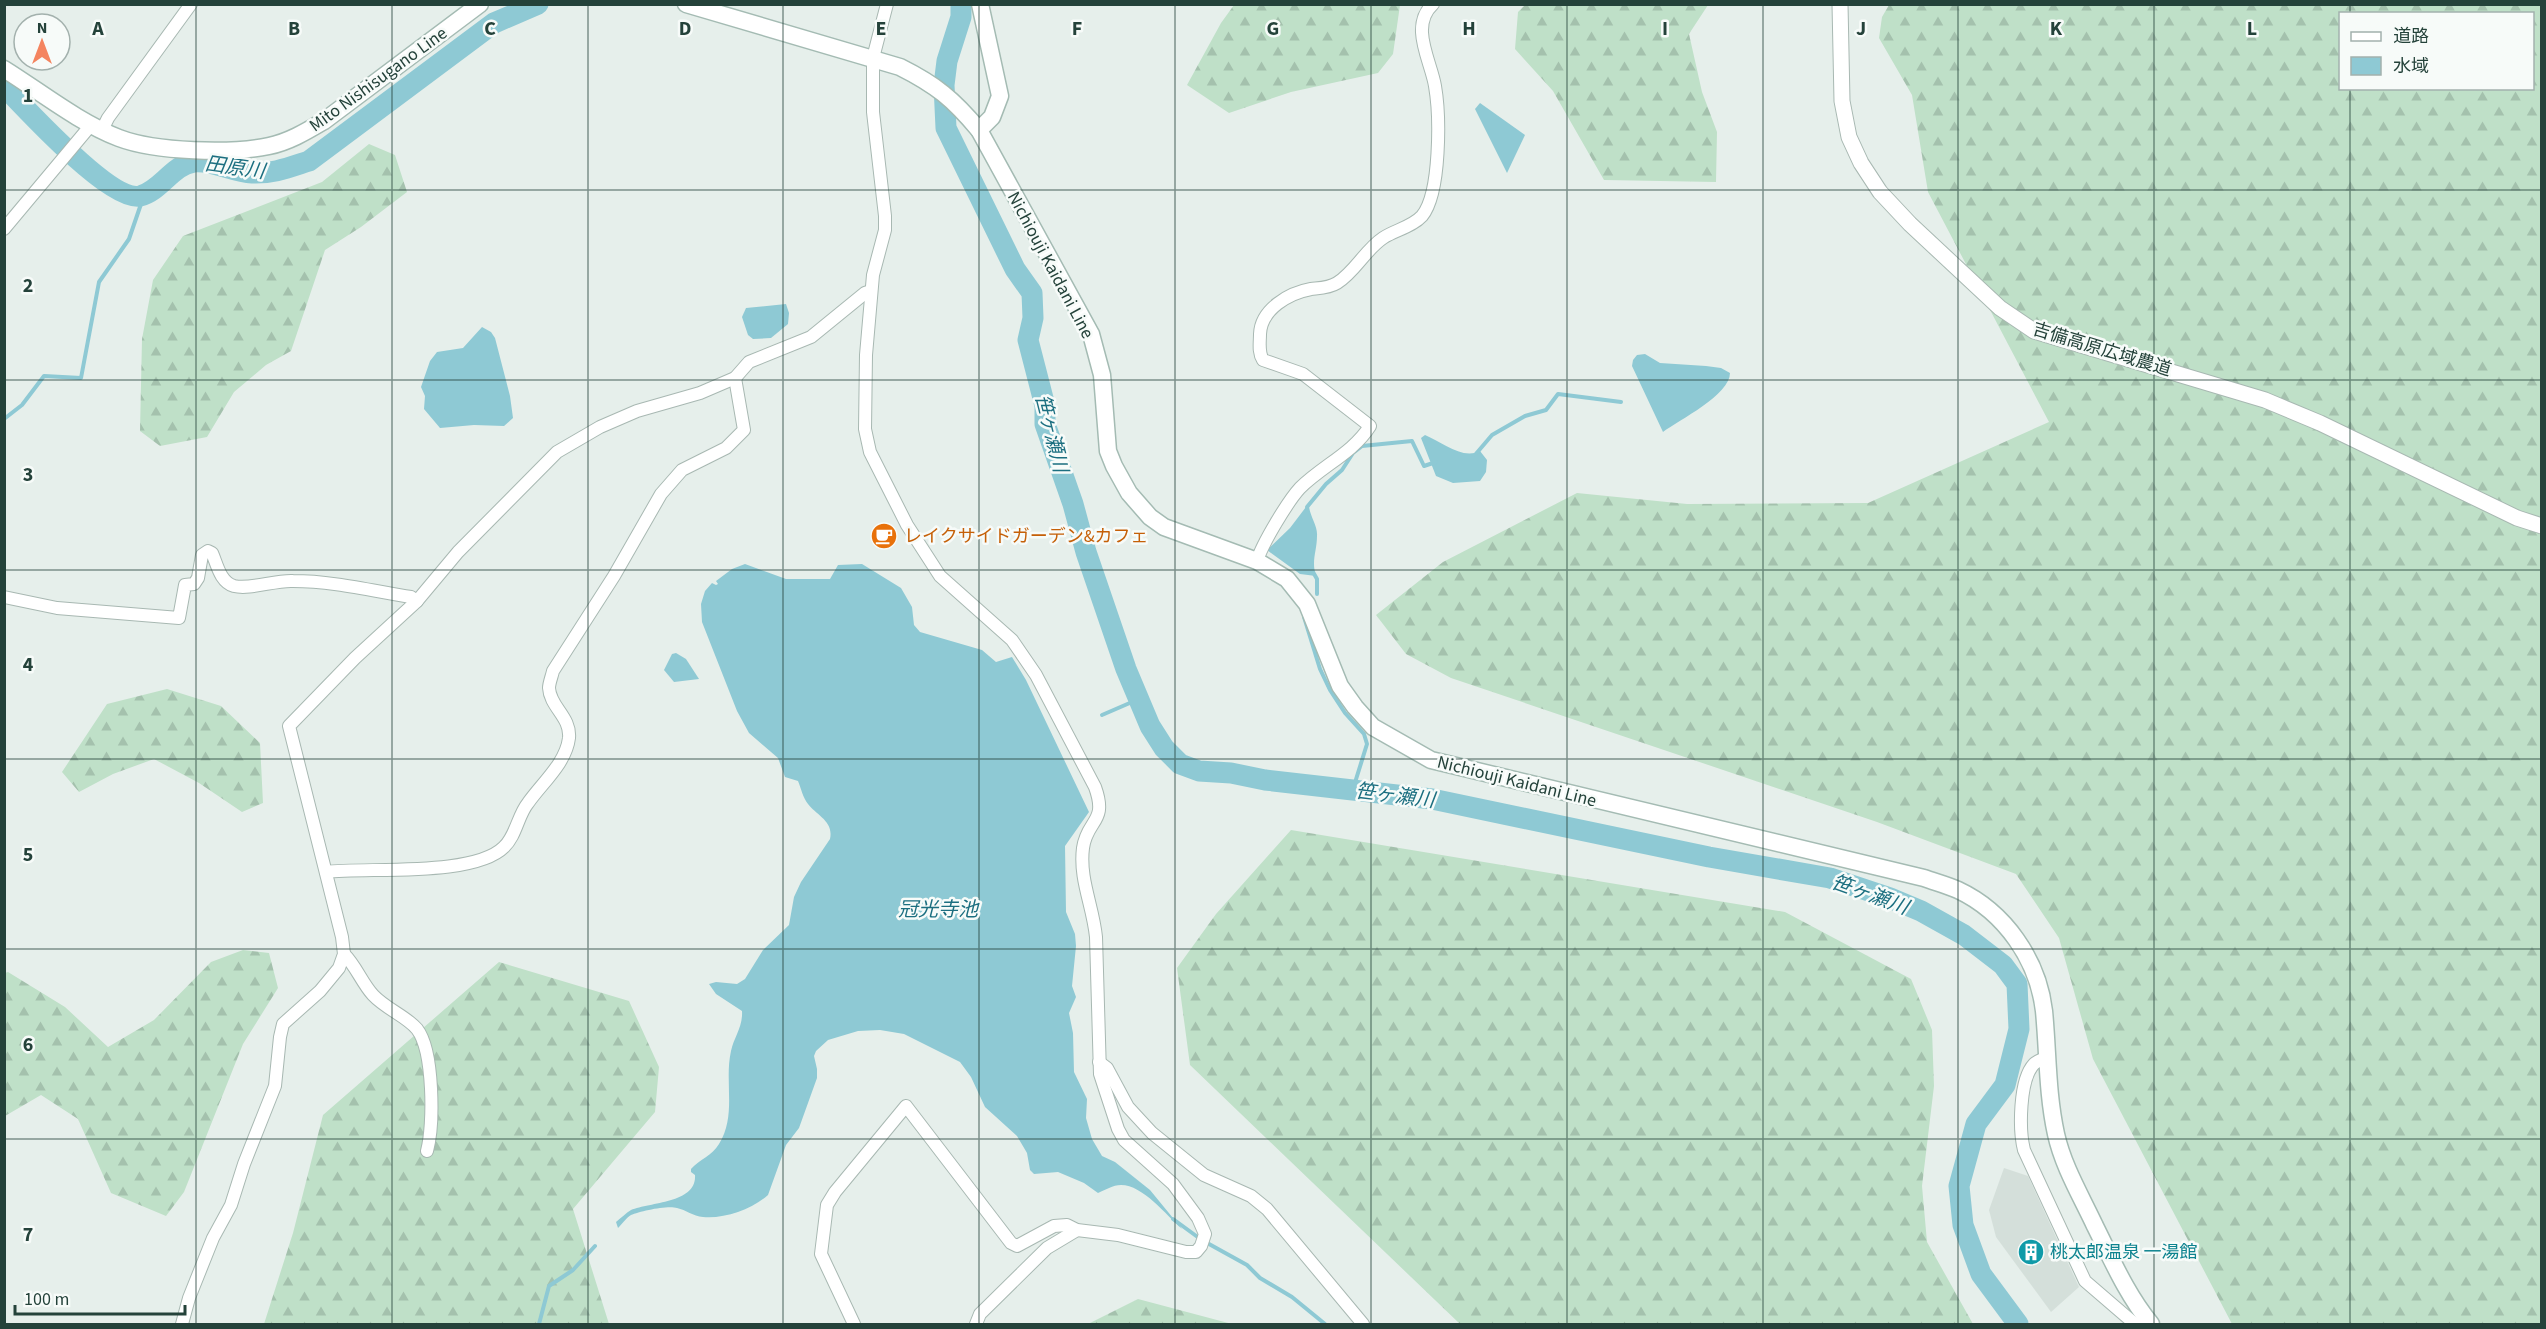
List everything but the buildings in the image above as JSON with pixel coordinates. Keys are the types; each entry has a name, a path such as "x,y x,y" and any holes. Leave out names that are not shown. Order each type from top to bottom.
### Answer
{"main road":[{"name":"Mito Nishisugano Line","path":"4,69 97,127 133,142 164,147 235,150 270,146 300,136 324,121 480,4"},
{"name":"Nichiouji Kaidani Line","path":"686,4 900,66 929,81 956,102 979,130 1090,334 1102,375 1108,451 1129,493 1150,517 1164,527 1257,561 1287,579 1307,604 1340,686 1372,727 1431,760 1924,878 1959,890 1987,909 2009,929 2037,979 2043,1009 2049,1101 2056,1137 2070,1175 2132,1299 2151,1324"},
{"path":"979,130 992,117 1000,96 980,4"}],"street":[{"path":"4,229 68,152 108,118 191,4"},
{"path":"854,1324 821,1254 827,1205 835,1192 906,1106 1011,1243 1017,1246 1054,1226 1067,1225 1077,1230 1118,1235 1186,1252 1197,1252 1202,1246 1205,1234 1198,1218 1173,1184 1124,1140 1100,1074 1100,1017 1095,922 1081,872 1083,846 1089,831 1098,820 1100,801 1036,675 1012,639 940,576 907,525 870,452 865,429 866,355 873,274 885,230 873,112 873,58 887,4"},
{"path":"1257,561 1265,542 1299,489 1356,443 1370,426 1303,374 1263,360 1260,355 1261,326 1268,312 1284,300 1308,289 1328,287 1338,283 1384,237 1416,221 1428,206 1437,180 1437,102 1422,35 1422,24 1433,4"},
{"name":"吉備高原広域農道","path":"1840,4 1842,101 1849,137 1860,163 1880,192 1910,224 2000,308 2034,331 2265,400 2320,423 2517,518 2541,526"},
{"path":"428,1151 432,1134 432,1107 428,1064 422,1038 416,1028 386,1008 372,995 344,954 289,726 355,658 417,602 458,552 557,452 600,427 637,411 700,393 735,378 749,362 811,337 865,293 871,291"},
{"path":"326,872 350,869 439,868 485,858 505,847 526,805 563,756 569,737 566,718 554,703 549,689 553,671 614,576 661,494 682,470 726,448 744,430 735,378"},
{"path":"4,597 57,608 179,618 185,585 195,585 202,555 208,550 212,553 222,577 232,585 247,587 267,582 314,581 411,597 417,602"},
{"path":"182,1324 189,1298 213,1238 231,1205 244,1164 275,1086 280,1037 284,1024 320,991 339,968 344,954"},
{"path":"2047,1057 2035,1063 2030,1072 2020,1112 2020,1132 2024,1150 2085,1281 2135,1324"},
{"path":"1099,1062 1107,1068 1128,1107 1152,1133 1204,1175 1251,1196 1267,1209 1363,1324"},
{"path":"976,1324 980,1314 1047,1248 1077,1230"}],"shaded area":[{"path":"2004,1168 2028,1176 2079,1287 2051,1312 1996,1237 1989,1210"}],"green space":[{"path":"1234,5 1400,5 1393,54 1378,73 1291,92 1229,113 1187,85 1221,23"},
{"path":"1525,5 1708,5 1689,34 1702,92 1717,132 1716,182 1604,180 1553,91 1515,49 1518,12"},
{"path":"1889,5 2541,5 2541,1324 2232,1324 2093,1059 2059,938 2016,874 1877,822 1451,678 1406,654 1376,615 1443,562 1577,493 1687,504 1868,503 2049,422 1928,192 1912,95 1879,38 1882,17"},
{"path":"369,144 395,155 407,192 361,227 325,250 291,351 266,365 234,392 207,437 160,446 140,431 142,339 153,280 183,236 322,182"},
{"path":"167,689 221,706 260,743 263,803 242,812 199,783 154,759 113,774 79,792 62,772 107,704"},
{"path":"1291,830 1785,912 1911,979 1932,1030 1934,1086 1922,1186 1927,1242 1973,1324 1460,1324 1190,1065 1177,968 1216,914"},
{"path":"243,950 269,953 278,988 243,1044 184,1192 166,1216 111,1193 78,1119 41,1095 5,1116 5,973 8,972 65,1007 108,1047 154,1020 211,962"},
{"path":"499,962 629,1001 659,1067 655,1112 573,1209 609,1324 264,1324 293,1233 323,1115"},
{"path":"1138,1299 1232,1324 1088,1324"}],"water":[{"path":"1480,103 1525,135 1507,173 1475,109"},
{"path":"786,304 789,313 788,324 771,338 753,339 748,335 742,317 746,308"},
{"path":"482,327 491,332 495,338 510,396 513,418 504,426 474,425 440,428 424,409 425,396 421,387 430,361 437,352 463,348"},
{"path":"1645,354 1660,363 1721,368 1730,373 1728,381 1713,398 1663,432 1632,366 1637,355"},
{"path":"1425,435 1459,452 1480,451 1487,460 1486,472 1480,481 1453,483 1436,476 1421,438"},
{"path":"1309,503 1317,532 1314,561 1316,576 1300,574 1267,550 1290,528"},
{"name":"冠光寺池","path":"745,564 786,579 830,579 838,565 862,564 901,588 912,607 914,625 920,632 982,650 996,662 1012,657 1026,680 1089,812 1065,846 1066,912 1075,934 1076,946 1072,986 1076,997 1069,1013 1073,1033 1074,1072 1087,1099 1086,1118 1092,1139 1102,1156 1115,1162 1150,1190 1182,1229 1146,1195 1129,1186 1115,1186 1098,1193 1084,1183 1058,1172 1034,1174 1030,1170 1027,1153 1017,1136 985,1107 971,1077 960,1062 904,1034 880,1030 858,1031 828,1040 816,1051 814,1056 817,1078 799,1128 786,1145 768,1195 762,1200 738,1212 711,1217 699,1216 673,1207 654,1209 631,1215 618,1228 616,1222 631,1210 671,1200 689,1191 694,1184 695,1175 691,1169 713,1152 719,1144 727,1122 729,1063 742,1011 716,994 709,984 716,982 737,984 745,979 763,950 789,925 794,897 801,882 830,839 831,833 827,823 806,802 798,781 785,777 778,758 749,733 737,711 702,622 701,604 705,591 712,583 718,584 716,581 732,569"},
{"path":"676,653 686,659 699,679 674,682 664,670 672,654"}],"waterway":[{"name":"田原川","path":"4,86 90,170 127,194 140,196 154,189 179,168 194,162 260,173 281,170 309,161 494,23 538,4"},
{"name":"笹ヶ瀬川","path":"961,4 961,17 947,61 944,85 946,128 1015,269 1032,293 1033,318 1028,340 1045,406 1045,424 1126,669 1150,726 1164,748 1180,764 1199,771 1231,773 1265,780 1432,799 1709,857 1830,878 1921,911 1964,935 2003,965 2017,984 2019,1029 2005,1085 1976,1124 1959,1186 1963,1225 1981,1274 2018,1324"},
{"path":"4,419 22,405 44,376 81,378 99,282 129,239 141,204 141,196"},
{"path":"1475,455 1492,435 1525,416 1546,410 1558,394 1621,402"},
{"path":"1307,507 1326,484 1342,470 1353,453 1362,446 1412,441 1424,466 1436,462"},
{"path":"1313,572 1317,579 1317,594"},
{"path":"1304,617 1320,669 1330,690 1345,713 1364,734 1367,744 1353,789"},
{"path":"1102,715 1139,699"},
{"path":"1173,1219 1199,1238"},
{"path":"1209,1244 1247,1265 1260,1278 1292,1297 1325,1324"},
{"path":"539,1324 549,1286 573,1270 595,1246"}],"place":[{"name":"レイクサイドガーデン&カフェ","path":"884,536"},
{"name":"桃太郎温泉 一湯館","path":"2031,1252"}]}
